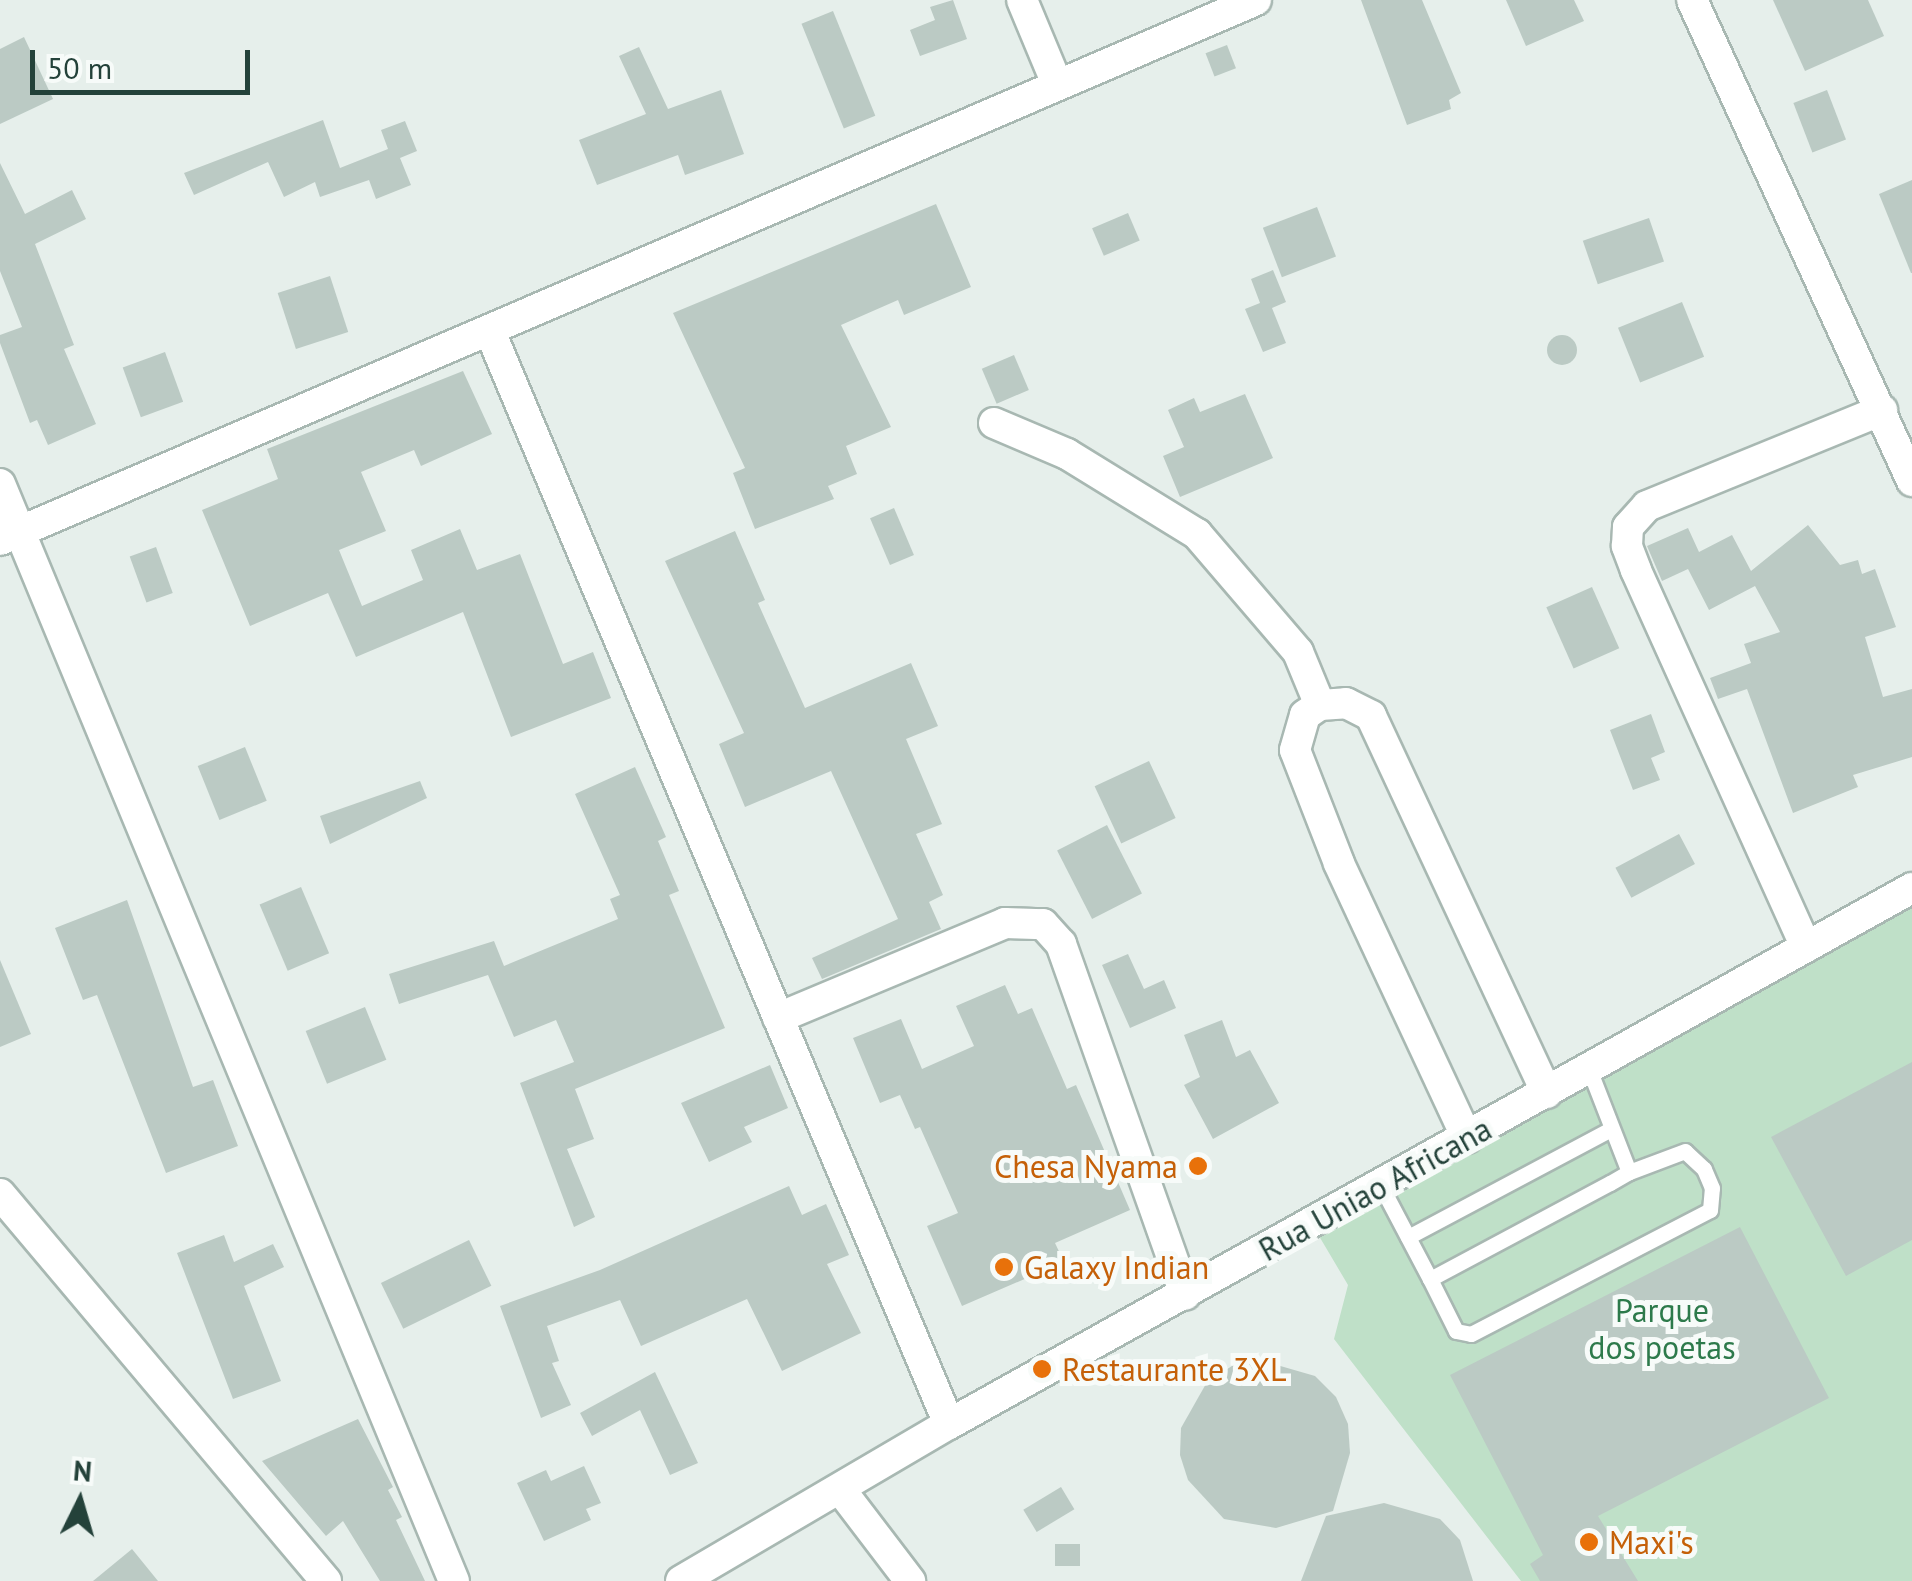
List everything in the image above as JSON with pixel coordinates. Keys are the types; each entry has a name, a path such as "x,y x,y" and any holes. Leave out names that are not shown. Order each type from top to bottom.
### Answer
{"street":[{"path":"1022,0 1057,84"},
{"path":"10,536 492,334 1256,0"},
{"path":"1692,0 1912,481"},
{"path":"492,334 948,1424"},
{"path":"1806,947 1636,570 1628,527 1647,506 1882,410"},
{"path":"994,423 1067,454 1197,534 1298,652 1320,705"},
{"path":"0,484 10,536 454,1581"},
{"path":"1467,1138 1339,863 1295,750 1300,724 1320,705 1346,703 1370,716 1547,1093"},
{"name":"Rua Uniao Africana","path":"681,1581 948,1424 1912,888"},
{"path":"778,1018 1005,923 1043,924 1061,944 1185,1295"},
{"path":"0,1194 326,1581"},
{"path":"840,1489 910,1581"}],"lane":[{"path":"1589,1069 1609,1130 1629,1172"},
{"path":"1408,1237 1609,1130"},
{"path":"1381,1186 1456,1331 1471,1334 1710,1210 1712,1188 1704,1168 1685,1150 1629,1172 1430,1280"}],"green space":[{"name":"Parque dos poetas","path":"1912,900 1912,1581 1521,1581 1334,1339 1348,1285 1319,1236"}],"building":[{"path":"953,0 967,39 920,56 910,30 935,20 930,7"},
{"path":"1361,0 1422,0 1461,93 1449,100 1451,109 1407,125"},
{"path":"1506,0 1574,0 1584,21 1526,46"},
{"path":"1773,0 1868,0 1884,36 1805,71"},
{"path":"833,11 875,116 844,129 801,24"},
{"path":"24,37 53,99 0,124 0,49"},
{"path":"1227,45 1236,68 1214,77 1206,53"},
{"path":"639,47 668,109 721,90 744,154 685,175 678,155 597,185 579,140 646,114 619,56"},
{"path":"1827,90 1846,139 1812,152 1793,103"},
{"path":"323,120 340,168 388,149 381,130 405,121 417,151 400,158 411,185 376,199 369,180 320,197 315,182 284,197 268,162 194,195 184,173"},
{"path":"0,163 25,214 72,190 86,219 35,244 74,345 64,349 96,424 48,445 37,420 30,423 0,343 0,335 22,327 0,271"},
{"path":"1912,180 1912,273 1911,273 1879,194"},
{"path":"936,204 971,287 904,315 898,300 841,325 891,427 846,446 857,474 828,486 834,499 755,529 733,473 745,468 673,313"},
{"path":"1317,207 1336,256 1282,277 1263,228"},
{"path":"1128,213 1140,241 1104,256 1092,228"},
{"path":"1649,218 1664,261 1598,284 1583,241"},
{"path":"1273,270 1286,302 1272,308 1286,343 1263,352 1245,309 1260,303 1251,279"},
{"path":"330,276 348,332 296,349 278,293"},
{"path":"1682,302 1704,357 1640,383 1618,328"},
{"path":"1562,335 1573,339 1577,350 1573,361 1562,365 1551,361 1547,350 1551,339"},
{"path":"165,352 183,402 141,417 123,367"},
{"path":"1014,355 1029,390 997,404 982,369"},
{"path":"463,371 492,434 421,466 414,450 361,472 386,531 339,550 362,606 423,580 411,550 460,529 477,570 520,554 563,664 593,652 611,698 511,737 463,612 356,657 328,593 250,626 202,510 278,479 267,449"},
{"path":"1245,394 1273,458 1180,497 1163,456 1184,447 1168,410 1194,398 1200,412"},
{"path":"894,508 914,555 890,565 870,518"},
{"path":"1808,525 1840,565 1858,560 1862,574 1875,569 1896,627 1865,637 1883,697 1912,689 1912,757 1853,775 1858,787 1793,813 1747,689 1718,699 1710,678 1751,663 1744,644 1780,632 1755,586 1709,610 1688,569 1662,581 1647,546 1688,528 1699,552 1732,535 1751,571"},
{"path":"735,531 765,600 758,603 805,708 911,663 938,726 906,739 942,824 916,834 943,895 929,902 941,929 822,979 812,958 898,919 831,771 745,807 719,744 744,733 665,561"},
{"path":"156,547 173,593 146,603 130,557"},
{"path":"1592,587 1619,648 1574,669 1546,607"},
{"path":"1651,714 1665,752 1651,758 1660,780 1633,790 1610,730"},
{"path":"245,747 267,801 219,820 198,766"},
{"path":"1149,761 1176,818 1121,843 1095,786"},
{"path":"635,767 666,837 658,841 679,891 669,895 725,1028 575,1089 594,1139 567,1149 595,1217 574,1227 520,1083 574,1062 556,1020 514,1037 488,975 399,1004 389,974 494,941 504,966 618,919 610,899 620,895 575,794"},
{"path":"420,781 427,798 330,844 320,816"},
{"path":"1107,825 1142,894 1092,919 1057,850"},
{"path":"1679,834 1695,864 1631,898 1615,868"},
{"path":"301,887 329,953 288,971 260,905"},
{"path":"127,900 193,1087 213,1080 238,1146 166,1173 97,995 83,1000 55,928"},
{"path":"1128,954 1144,989 1164,980 1176,1008 1130,1028 1102,965"},
{"path":"0,960 31,1034 0,1047"},
{"path":"1005,985 1018,1014 1032,1008 1067,1089 1076,1085 1130,1210 1055,1243 1064,1262 962,1306 927,1226 958,1213 920,1127 915,1129 900,1095 880,1103 853,1038 901,1019 922,1069 974,1046 956,1006"},
{"path":"365,1007 386,1060 327,1084 306,1031"},
{"path":"1222,1020 1236,1057 1250,1050 1279,1103 1213,1139 1184,1085 1200,1077 1184,1035"},
{"path":"1912,1062 1912,1240 1846,1276 1771,1137"},
{"path":"770,1065 788,1108 744,1127 752,1142 709,1162 681,1103"},
{"path":"789,1186 802,1215 826,1204 849,1255 827,1264 861,1333 782,1371 747,1299 641,1346 620,1300 547,1326 559,1361 552,1363 571,1405 541,1418 500,1306 600,1270"},
{"path":"1740,1227 1829,1398 1598,1516 1638,1581 1540,1581 1530,1564 1543,1555 1450,1375"},
{"path":"224,1235 234,1262 273,1244 284,1267 244,1286 281,1381 233,1399 177,1253"},
{"path":"469,1240 491,1286 403,1329 381,1283"},
{"path":"1260,1360 1315,1376 1336,1397 1348,1424 1350,1453 1333,1511 1276,1528 1224,1519 1188,1480 1180,1455 1181,1428 1207,1382 1232,1366"},
{"path":"655,1372 698,1463 670,1475 640,1410 592,1436 580,1413"},
{"path":"358,1419 393,1487 388,1490 402,1517 396,1520 425,1581 380,1581 343,1521 326,1536 262,1461"},
{"path":"584,1466 601,1503 586,1509 591,1520 544,1541 517,1483 546,1470 551,1481"},
{"path":"1061,1487 1074,1509 1037,1532 1023,1510"},
{"path":"1384,1503 1440,1519 1460,1540 1473,1581 1301,1581 1326,1516"},
{"path":"1055,1544 1080,1544 1080,1566 1055,1566"},
{"path":"132,1549 158,1581 93,1581"}],"place":[{"name":"Chesa Nyama","path":"1198,1166"},
{"name":"Galaxy Indian","path":"1004,1267"},
{"name":"Restaurante 3XL","path":"1042,1369"},
{"name":"Maxi's","path":"1589,1542"}]}
